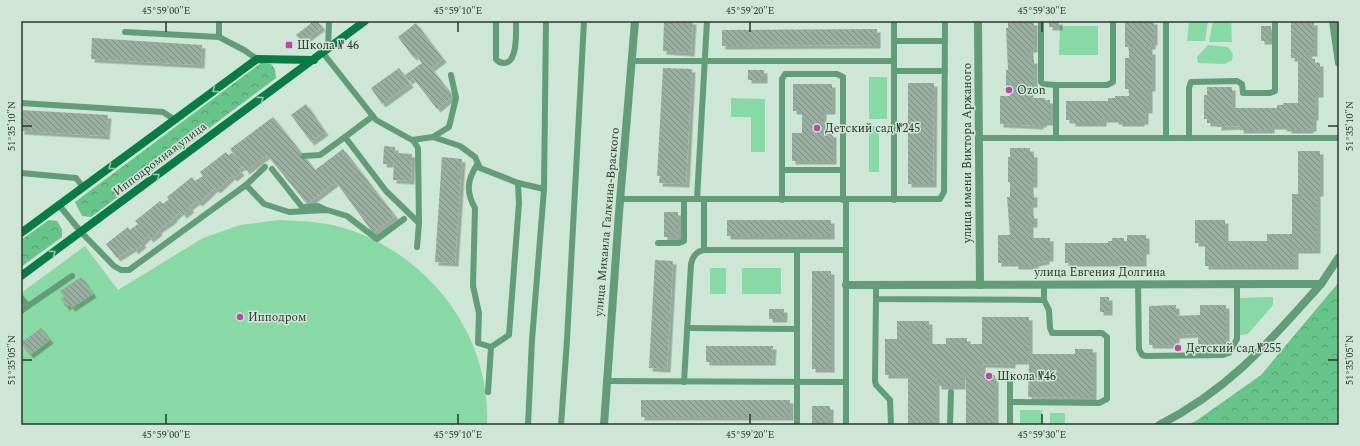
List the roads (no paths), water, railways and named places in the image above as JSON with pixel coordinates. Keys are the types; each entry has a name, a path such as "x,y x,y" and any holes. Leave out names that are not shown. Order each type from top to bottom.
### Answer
{"street":[{"name":"Ипподромная улица","path":"21,276 365,21"},
{"name":"улица Михаила Галкина-Враского","path":"604,425 620,199 636,21"},
{"name":"улица имени Виктора Аржаного","path":"978,21 980,285"},
{"path":"1333,21 1339,62"},
{"name":"Ипподромная улица","path":"21,233 257,59"},
{"path":"257,59 314,60"},
{"path":"1159,425 1186,411 1228,382 1263,350 1321,284 1339,257"},
{"name":"улица Евгения Долгина","path":"846,285 1321,284"}],"lane":[{"path":"219,21 219,37"},
{"path":"329,21 326,51 376,120 413,140 418,148 419,223 417,247"},
{"path":"496,21 496,59 499,62 505,63 509,62 514,55 516,21"},
{"path":"528,425 532,340 544,189 546,21"},
{"path":"561,425 584,21"},
{"path":"697,200 707,21"},
{"path":"894,21 894,200"},
{"path":"620,199 936,200 943,196 945,21"},
{"path":"1041,21 1041,82 1043,84 1056,85 1107,85 1113,82 1113,21"},
{"path":"1166,21 1166,138"},
{"path":"1189,138 1189,88 1191,82 1237,81 1242,84 1243,93 1270,93 1276,91 1275,21"},
{"path":"125,32 219,37 244,50 257,59"},
{"path":"894,41 945,41"},
{"path":"632,60 894,61"},
{"path":"894,71 945,71"},
{"path":"782,200 782,76 788,74 840,74 843,80 843,170 846,250 846,425"},
{"path":"413,140 433,137 448,127 456,98 451,75"},
{"path":"1056,85 1056,138"},
{"path":"21,103 163,112 175,120"},
{"path":"304,156 320,155 373,116"},
{"path":"345,137 386,191 419,223"},
{"path":"433,137 460,146 475,157 477,165 470,177 469,197 475,208 473,286 479,312 478,343 491,347"},
{"path":"978,138 1339,138"},
{"path":"477,165 518,183 544,189"},
{"path":"59,205 81,232 114,266 121,270 129,270 246,185 265,168"},
{"path":"272,169 279,174 302,207 318,206 347,216 377,239 404,219"},
{"path":"782,170 843,170"},
{"path":"21,173 76,178 83,187"},
{"path":"491,347 509,335 518,224 518,183"},
{"path":"246,185 264,204 288,212 328,210"},
{"path":"658,243 680,243 684,241 684,199"},
{"path":"704,200 704,250"},
{"path":"684,382 691,264 694,256 704,250 846,250"},
{"path":"797,250 797,425"},
{"path":"21,311 72,276"},
{"path":"1010,402 1099,403 1107,398 1107,337 1102,333 1052,333 1050,331 1049,310 1044,300 1044,284"},
{"path":"1138,284 1139,349 1142,355 1146,356 1223,355 1229,353 1237,339 1237,284"},
{"path":"876,285 875,381 890,400 891,425"},
{"path":"21,298 28,306"},
{"path":"876,299 1044,300"},
{"path":"687,328 797,328"},
{"path":"488,392 491,347"},
{"path":"1010,375 1010,425"},
{"path":"606,382 846,382"},
{"path":"950,425 951,392"}],"place":[{"name":"Школа № 46","path":"289,45"},
{"name":"Ozon","path":"1009,90"},
{"name":"Детский сад №245","path":"817,128"},
{"name":"Ипподром","path":"240,317"},
{"name":"Детский сад №255","path":"1178,348"},
{"name":"Школа №46","path":"989,376"}]}
